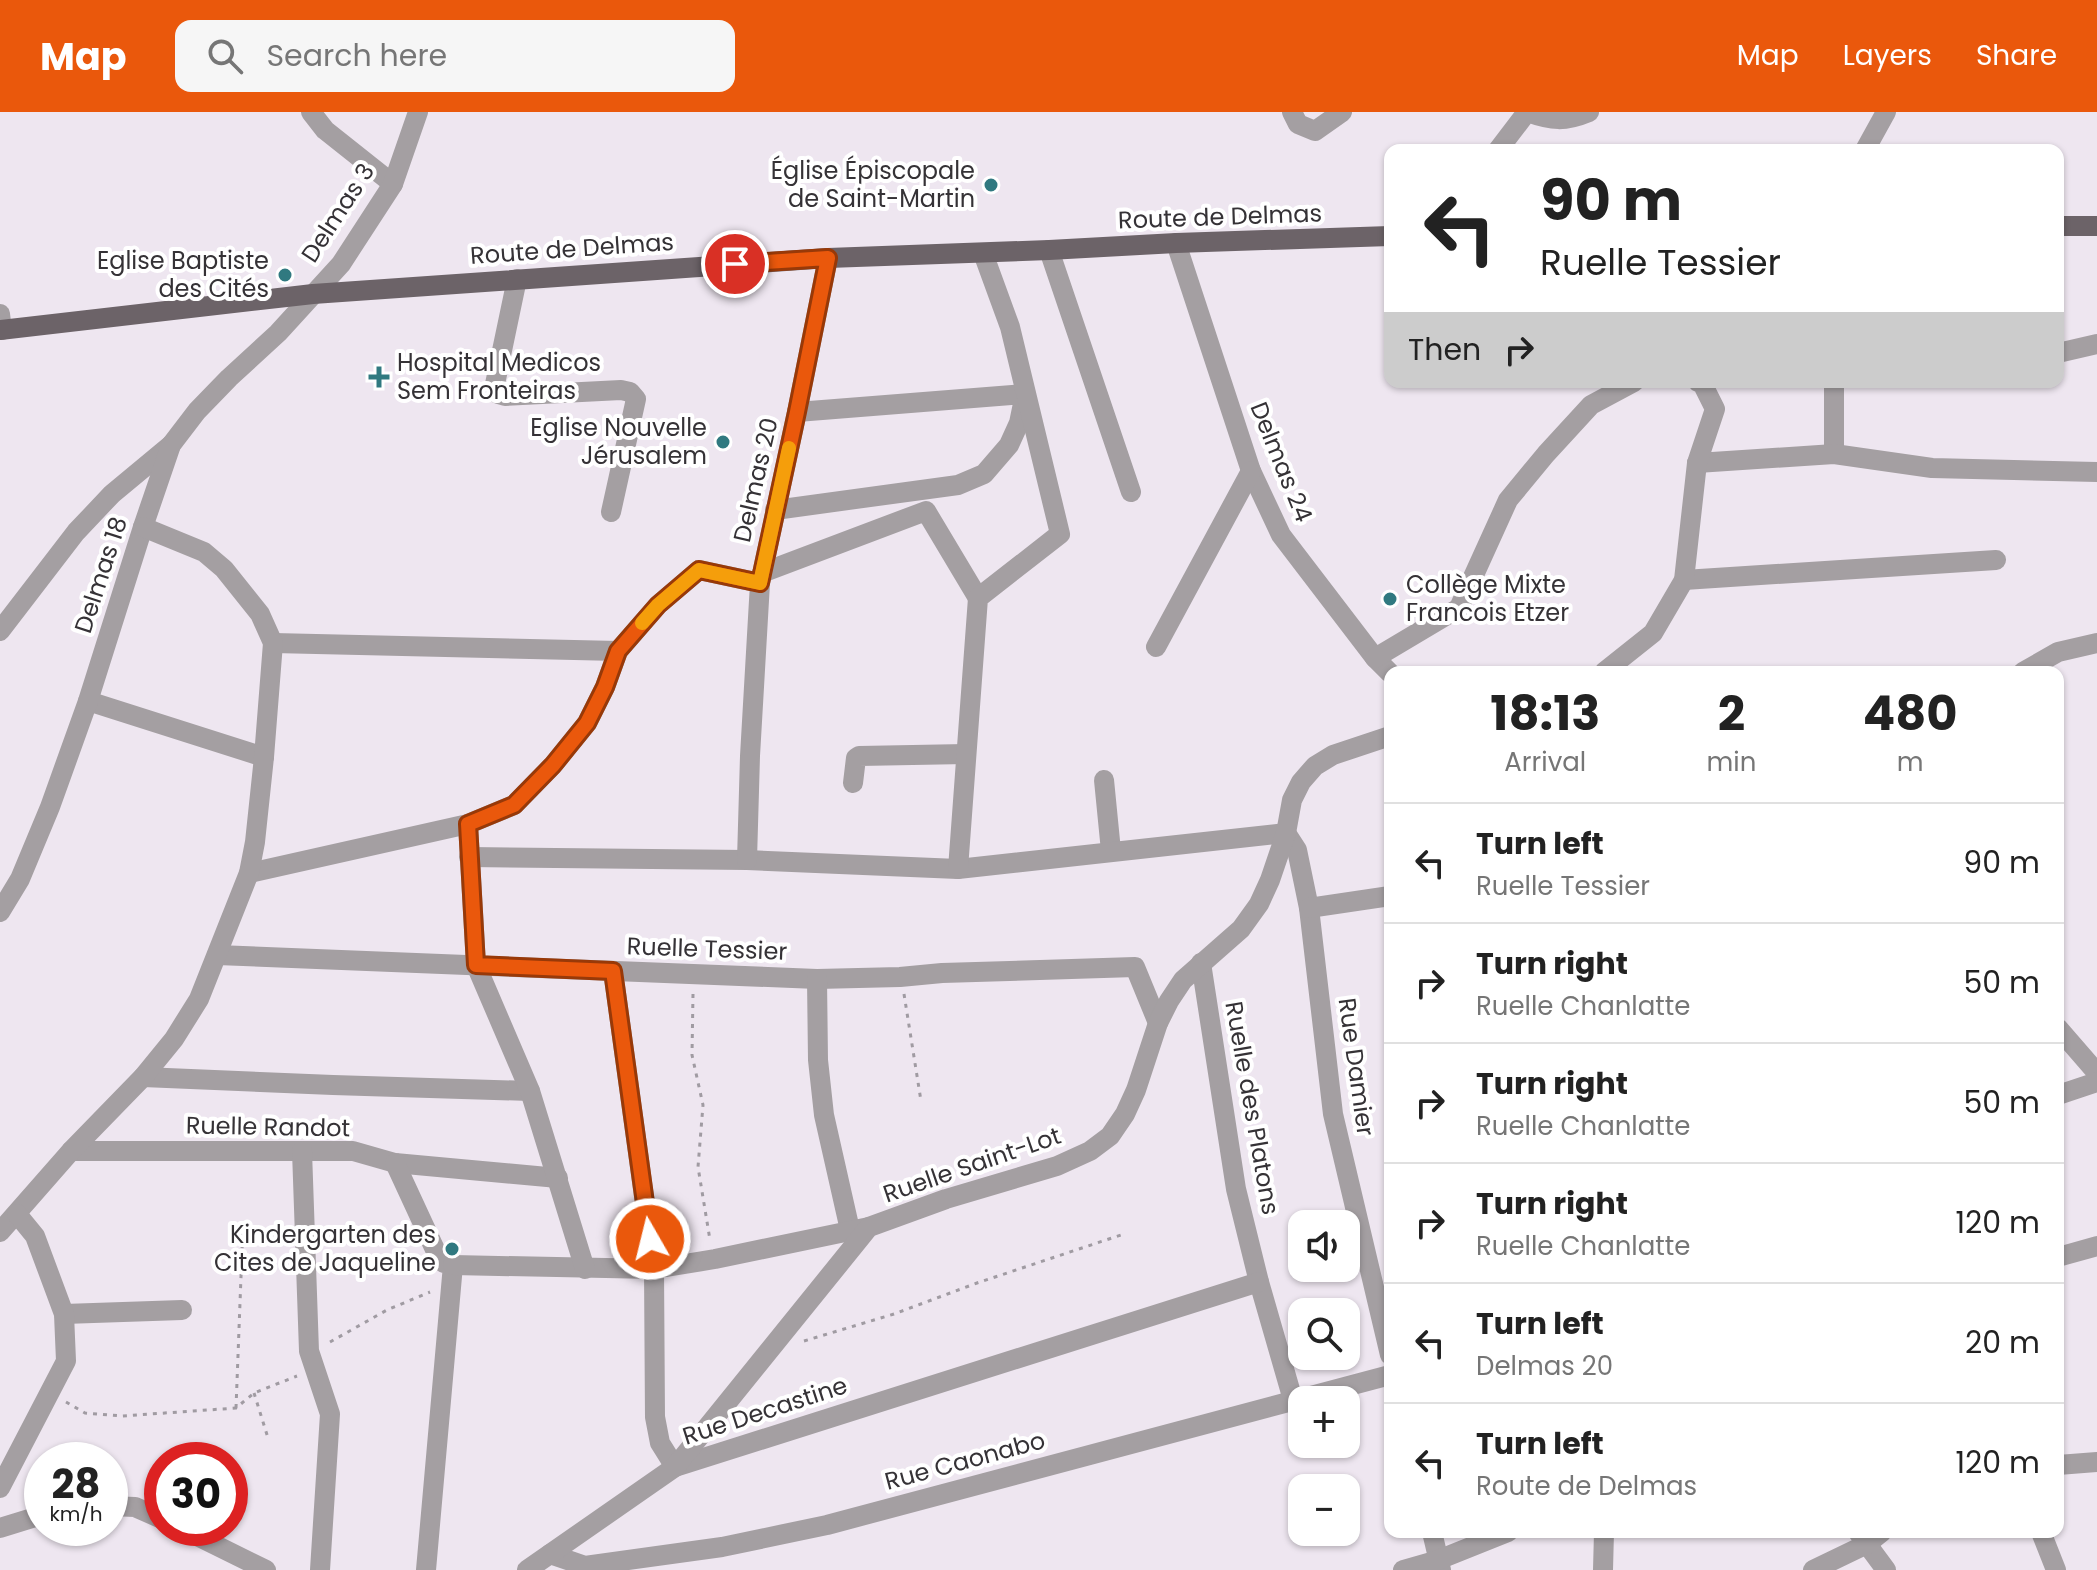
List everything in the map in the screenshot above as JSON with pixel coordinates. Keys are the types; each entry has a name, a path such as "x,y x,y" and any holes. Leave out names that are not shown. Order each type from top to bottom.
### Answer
{"main road":[{"path":"2064,226 2097,226"},
{"name":"Route de Delmas","path":"1,325 313,294 828,258 1384,236"}],"street":[{"path":"311,112 325,130 393,184"},
{"name":"Delmas 3","path":"313,294 341,264 393,184 418,112"},
{"path":"1292,112 1298,124 1315,131 1342,112"},
{"path":"1503,144 1527,112 1556,120 1589,112"},
{"path":"1868,144 1886,112"},
{"name":"Delmas 24","path":"1176,243 1251,471 1281,535 1384,667"},
{"path":"1049,250 1131,492"},
{"path":"978,598 1060,534 1010,327 983,253"},
{"name":"Delmas 20","path":"747,860 761,578 828,258"},
{"path":"517,279 495,384 498,394 621,390 630,392 636,399 611,512"},
{"name":"Delmas 18","path":"0,912 20,879 50,807 88,701 171,445 197,411 278,333 313,294"},
{"path":"2064,352 2097,344"},
{"path":"1375,658 1459,608 1508,500 1591,405 1623,388"},
{"path":"1612,666 1653,633 1684,580 1697,463 1715,409 1704,388"},
{"path":"1834,388 1834,454"},
{"path":"797,412 1025,394"},
{"path":"775,510 958,485 984,474 1009,445 1019,423 1025,394"},
{"path":"0,631 76,532 112,494 171,445"},
{"path":"1697,463 1834,454 1932,468 2097,472"},
{"path":"1156,647 1251,471"},
{"path":"249,873 468,824 514,805 553,765 587,723 618,651 658,605 699,570 761,578 926,511 978,598 958,869"},
{"path":"0,1232 71,1151 143,1077 174,1039 199,999 249,873 264,757 273,643 260,614 224,569 204,552 143,527"},
{"path":"1684,580 1996,560"},
{"path":"273,643 618,651"},
{"path":"2034,666 2058,652 2097,643"},
{"path":"88,701 264,757"},
{"name":"Ruelle Saint-Lot","path":"527,1570 675,1467 766,1354 860,1228 1057,1166 1090,1151 1110,1136 1136,1090 1158,1023 1169,1001 1183,980 1241,929 1259,904 1286,833 1292,800 1301,782 1315,766 1333,755 1384,738"},
{"path":"853,783 856,758 859,756 966,754"},
{"path":"1104,780 1111,851"},
{"path":"468,824 476,965 530,1091 585,1269"},
{"path":"469,857 747,860 958,869 1286,833"},
{"name":"Rue Damier","path":"1286,833 1297,850 1309,908 1333,1114 1384,1330"},
{"path":"1309,908 1384,897"},
{"name":"Ruelle Tessier","path":"217,955 817,979 1135,967 1158,1023"},
{"name":"Ruelle des Platons","path":"1201,963 1236,1189 1289,1386"},
{"name":"Rue Decastine","path":"613,971 654,1269 655,1417 660,1443 675,1467 1259,1282"},
{"path":"453,1274 654,1269 860,1228 824,1115 818,1060 817,979"},
{"path":"2064,1035 2097,1073"},
{"path":"143,1077 530,1091"},
{"path":"2064,1093 2097,1082"},
{"name":"Ruelle Randot","path":"71,1151 353,1151 395,1163 558,1178"},
{"path":"302,1151 309,1351 330,1414 320,1570"},
{"path":"395,1163 438,1256 453,1274 426,1570"},
{"path":"0,1488 66,1361 64,1314 35,1236 17,1214"},
{"path":"2064,1255 2097,1246"},
{"path":"64,1314 182,1310"},
{"name":"Rue Caonabo","path":"1347,1386 1384,1377"},
{"name":"Rue Caonabo","path":"550,1554 585,1566 737,1544 827,1525 1288,1401"},
{"path":"2064,1465 2097,1462"},
{"path":"0,1528 24,1521"},
{"path":"1433,1538 1440,1565"},
{"path":"1403,1570 1440,1565 1496,1538"},
{"path":"1603,1570 1604,1538"},
{"path":"1814,1570 1866,1538"},
{"path":"1870,1538 1886,1570"},
{"path":"2043,1538 2056,1570"},
{"path":"217,1546 266,1570"}],"path":[{"path":"694,974 692,1055 703,1105 698,1167 715,1259"},
{"path":"900,977 921,1101"},
{"path":"236,1408 243,1224"},
{"path":"766,1354 894,1314 1121,1235"},
{"path":"49,1391 85,1413 122,1416 236,1408 254,1393 314,1369 320,1347 453,1274"},
{"path":"254,1393 268,1438"}],"slow traffic":[{"path":"642,623 699,570 760,583 789,448"}],"place":[{"name":"Église Épiscopale de Saint-Martin","path":"991,185"},
{"name":"Eglise Baptiste des Cités","path":"285,275"},
{"name":"Hospital Medicos Sem Fronteiras","path":"379,377"},
{"name":"Eglise Nouvelle Jérusalem","path":"723,442"},
{"name":"Collège Mixte Francois Etzer","path":"1390,599"},
{"name":"Kindergarten des Cites de Jaqueline","path":"452,1249"}],"route":[{"path":"650,1239 613,971 476,965 468,824 514,805 553,765 587,723 618,651 658,605 699,570 760,583 828,258 735,264"}]}
